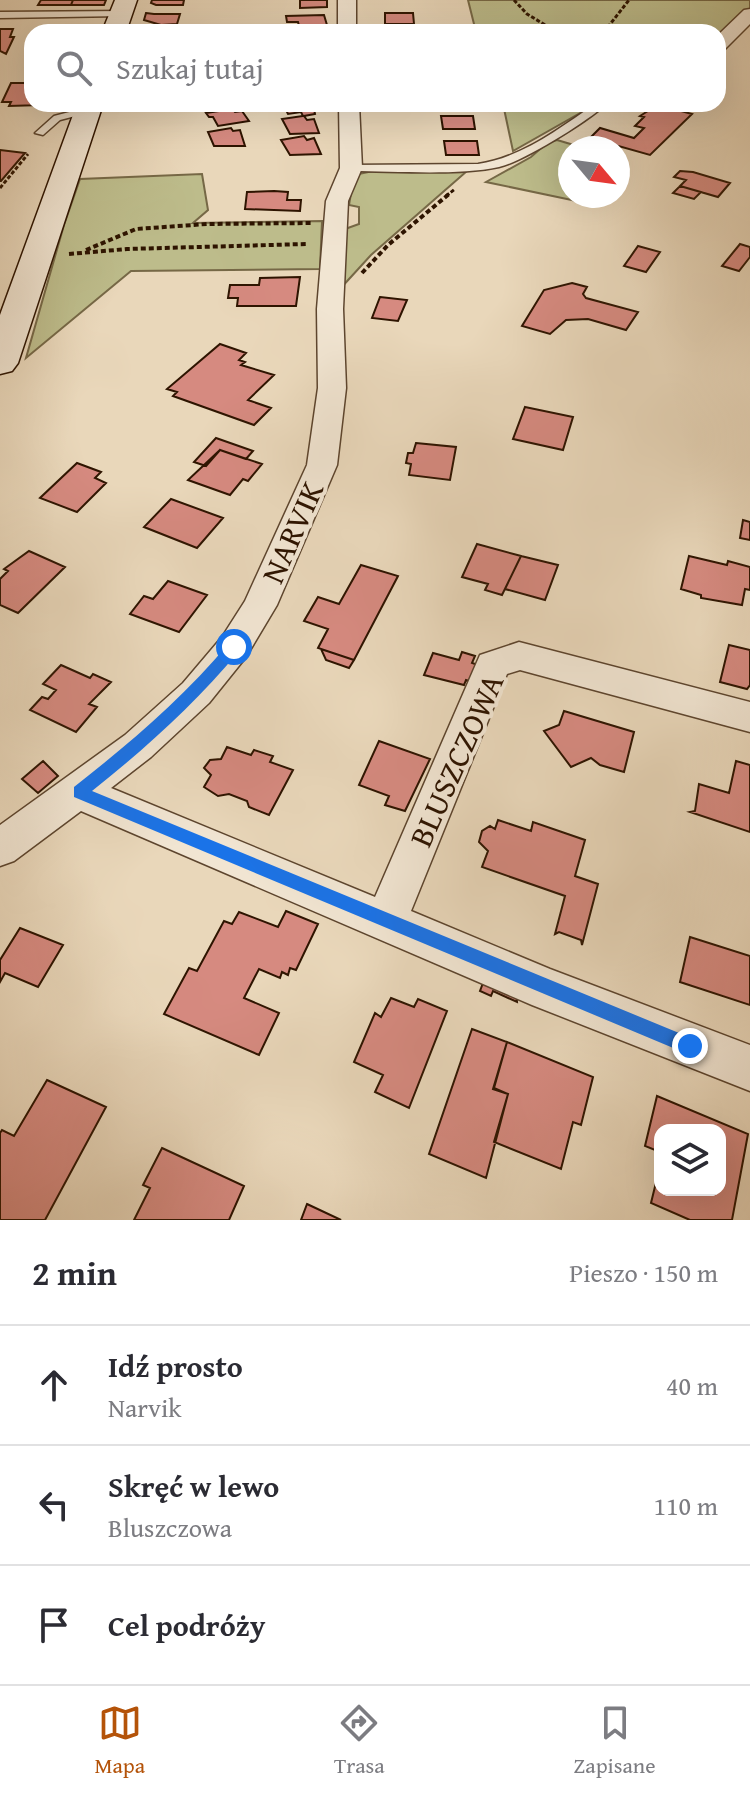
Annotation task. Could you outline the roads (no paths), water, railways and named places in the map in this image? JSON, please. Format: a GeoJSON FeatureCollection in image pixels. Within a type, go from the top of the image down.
{"type":"FeatureCollection","features":[{"type":"Feature","properties":{"kind":"street"},"geometry":{"type":"LineString","coordinates":[[347,0],[347,24]]}},
{"type":"Feature","properties":{"kind":"street"},"geometry":{"type":"LineString","coordinates":[[726,37],[750,14]]}},
{"type":"Feature","properties":{"kind":"street"},"geometry":{"type":"LineString","coordinates":[[1,357],[86,112]]}},
{"type":"Feature","properties":{"kind":"street","name":"NARVIK"},"geometry":{"type":"LineString","coordinates":[[0,848],[138,746],[196,693],[234,647],[260,605],[322,465],[332,388],[330,309],[337,201],[351,168],[349,112]]}},
{"type":"Feature","properties":{"kind":"street","name":"BLUSZCZOWA"},"geometry":{"type":"LineString","coordinates":[[386,920],[493,665],[519,656],[750,717]]}},
{"type":"Feature","properties":{"kind":"street"},"geometry":{"type":"LineString","coordinates":[[79,792],[548,990],[750,1068]]}},
{"type":"Feature","properties":{"kind":"lane"},"geometry":{"type":"LineString","coordinates":[[0,15],[121,15]]}},
{"type":"Feature","properties":{"kind":"lane"},"geometry":{"type":"LineString","coordinates":[[40,133],[57,118],[80,112]]}},
{"type":"Feature","properties":{"kind":"lane"},"geometry":{"type":"LineString","coordinates":[[351,168],[489,166],[554,136],[590,112]]}}]}
